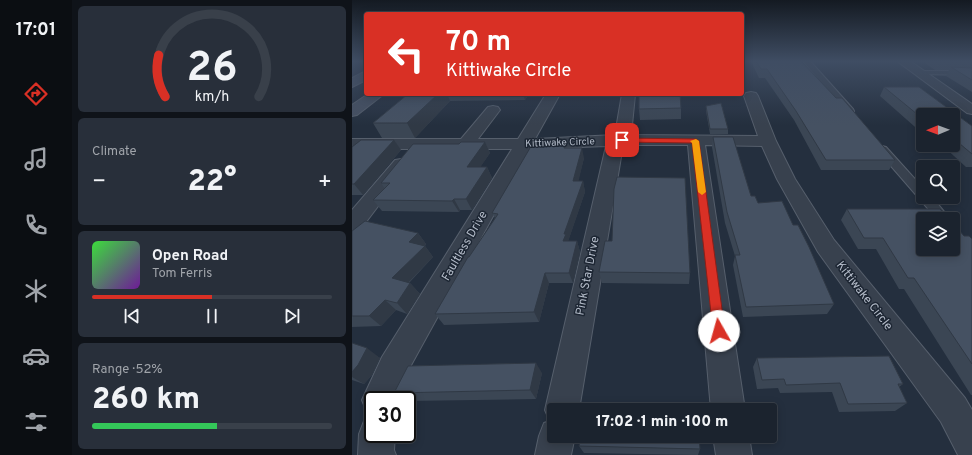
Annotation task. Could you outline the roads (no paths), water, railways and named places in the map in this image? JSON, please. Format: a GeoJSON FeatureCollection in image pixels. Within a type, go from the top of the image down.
{"type":"FeatureCollection","features":[{"type":"Feature","properties":{"kind":"main road"},"geometry":{"type":"LineString","coordinates":[[352,112],[374,96]]}},
{"type":"Feature","properties":{"kind":"street"},"geometry":{"type":"LineString","coordinates":[[932,82],[972,110]]}},
{"type":"Feature","properties":{"kind":"street","name":"Faultless Drive"},"geometry":{"type":"LineString","coordinates":[[383,391],[393,368],[552,96]]}},
{"type":"Feature","properties":{"kind":"street","name":"Pink Star Drive"},"geometry":{"type":"LineString","coordinates":[[563,403],[628,96]]}},
{"type":"Feature","properties":{"kind":"street","name":"Kittiwake Circle"},"geometry":{"type":"LineString","coordinates":[[751,96],[768,141],[786,179],[826,246],[954,410],[972,444]]}},
{"type":"Feature","properties":{"kind":"street"},"geometry":{"type":"LineString","coordinates":[[466,144],[493,110]]}},
{"type":"Feature","properties":{"kind":"street","name":"Kittiwake Circle"},"geometry":{"type":"LineString","coordinates":[[352,144],[525,144],[618,141],[768,141]]}},
{"type":"Feature","properties":{"kind":"street"},"geometry":{"type":"LineString","coordinates":[[696,141],[727,403]]}},
{"type":"Feature","properties":{"kind":"street"},"geometry":{"type":"LineString","coordinates":[[354,219],[417,144]]}},
{"type":"Feature","properties":{"kind":"street"},"geometry":{"type":"LineString","coordinates":[[377,443],[376,453],[378,455]]}},
{"type":"Feature","properties":{"kind":"street"},"geometry":{"type":"LineString","coordinates":[[553,455],[556,443]]}},
{"type":"Feature","properties":{"kind":"street"},"geometry":{"type":"LineString","coordinates":[[732,443],[734,455]]}},
{"type":"Feature","properties":{"kind":"lane"},"geometry":{"type":"LineString","coordinates":[[825,82],[857,119]]}},
{"type":"Feature","properties":{"kind":"lane"},"geometry":{"type":"LineString","coordinates":[[877,143],[916,187]]}},
{"type":"Feature","properties":{"kind":"lane"},"geometry":{"type":"LineString","coordinates":[[931,204],[938,212]]}}]}
